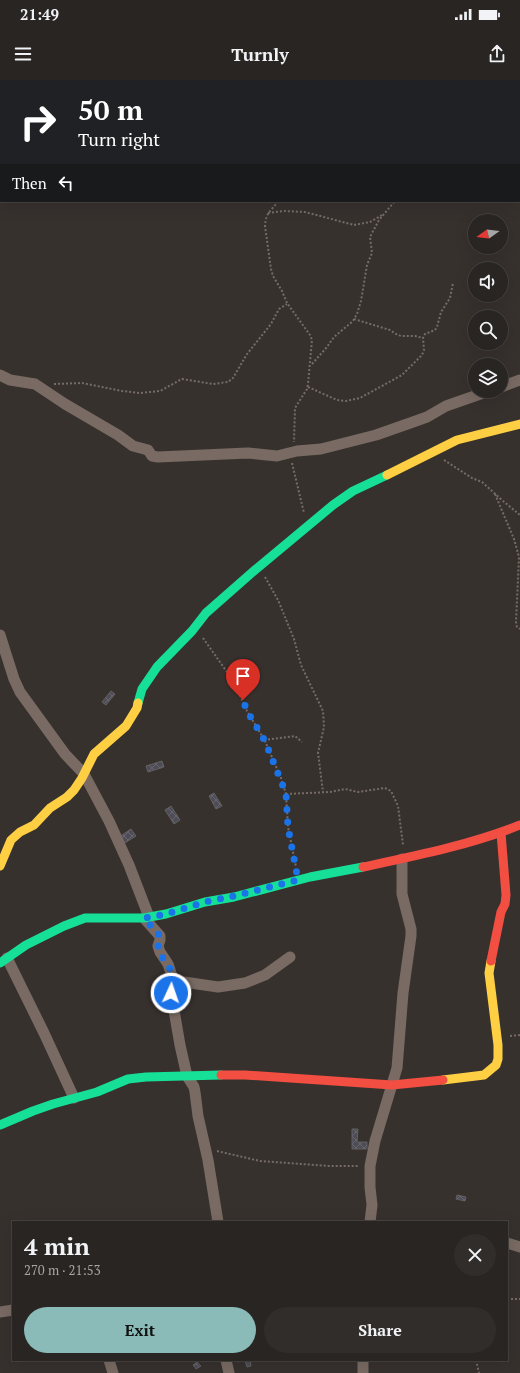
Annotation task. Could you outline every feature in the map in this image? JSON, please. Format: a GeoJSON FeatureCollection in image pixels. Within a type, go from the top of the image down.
{"type":"FeatureCollection","features":[{"type":"Feature","properties":{"kind":"street"},"geometry":{"type":"LineString","coordinates":[[0,375],[10,380],[35,384],[65,404],[118,435],[133,446],[148,450],[155,457],[248,453],[277,456],[312,449],[321,449],[420,420],[446,406],[469,398]]}},
{"type":"Feature","properties":{"kind":"street"},"geometry":{"type":"LineString","coordinates":[[508,384],[520,380]]}},
{"type":"Feature","properties":{"kind":"street"},"geometry":{"type":"LineString","coordinates":[[0,866],[11,840],[20,832],[34,825],[50,808],[67,797],[74,790],[94,754],[126,726],[137,708],[142,689],[157,667],[195,627],[206,613],[259,566],[333,505],[353,491],[457,440],[520,424]]}},
{"type":"Feature","properties":{"kind":"street"},"geometry":{"type":"LineString","coordinates":[[0,635],[20,692],[65,754],[84,774],[109,821],[129,865],[146,917],[160,936],[158,946],[168,964],[172,976],[171,993],[177,1030],[187,1076],[194,1087],[218,1221]]}},
{"type":"Feature","properties":{"kind":"street"},"geometry":{"type":"LineString","coordinates":[[74,1098],[44,1032],[17,981],[3,960],[26,945],[64,926],[85,918],[146,917],[298,880],[415,856],[501,833],[520,825]]}},
{"type":"Feature","properties":{"kind":"street"},"geometry":{"type":"LineString","coordinates":[[0,1125],[33,1110],[97,1092],[128,1079],[146,1077],[245,1075],[392,1085],[484,1075],[496,1065],[498,1059],[498,1044],[489,973],[496,934],[506,895],[501,833]]}},
{"type":"Feature","properties":{"kind":"street"},"geometry":{"type":"LineString","coordinates":[[370,1221],[372,1205],[370,1166],[375,1141],[397,1068],[411,931],[402,894],[402,859]]}},
{"type":"Feature","properties":{"kind":"street"},"geometry":{"type":"LineString","coordinates":[[171,987],[184,982],[218,987],[246,983],[269,972],[290,957]]}},
{"type":"Feature","properties":{"kind":"street"},"geometry":{"type":"LineString","coordinates":[[508,1244],[520,1247]]}},
{"type":"Feature","properties":{"kind":"street"},"geometry":{"type":"LineString","coordinates":[[0,1312],[12,1310]]}},
{"type":"Feature","properties":{"kind":"street"},"geometry":{"type":"LineString","coordinates":[[109,1361],[113,1373]]}},
{"type":"Feature","properties":{"kind":"street"},"geometry":{"type":"LineString","coordinates":[[226,1361],[229,1373]]}},
{"type":"Feature","properties":{"kind":"street"},"geometry":{"type":"LineString","coordinates":[[363,1361],[363,1373]]}},
{"type":"Feature","properties":{"kind":"path"},"geometry":{"type":"LineString","coordinates":[[277,202],[268,213],[265,226],[271,269],[287,303],[312,337],[311,365],[308,387],[294,408],[295,432],[294,442],[290,453],[308,526]]}},
{"type":"Feature","properties":{"kind":"path"},"geometry":{"type":"LineString","coordinates":[[311,365],[327,348],[334,337],[354,319],[361,301],[367,265],[372,253],[370,237],[379,220],[394,202]]}},
{"type":"Feature","properties":{"kind":"path"},"geometry":{"type":"LineString","coordinates":[[268,213],[285,211],[305,212],[354,225],[370,222],[384,213]]}},
{"type":"Feature","properties":{"kind":"path"},"geometry":{"type":"LineString","coordinates":[[308,387],[341,402],[360,398],[402,375],[418,361],[424,350],[423,338],[425,334],[435,330],[437,327],[440,312],[450,298],[453,283]]}},
{"type":"Feature","properties":{"kind":"path"},"geometry":{"type":"LineString","coordinates":[[35,384],[82,383],[140,393],[160,391],[182,379],[213,384],[228,382],[233,378],[247,354],[271,324],[279,309],[287,303]]}},
{"type":"Feature","properties":{"kind":"path"},"geometry":{"type":"LineString","coordinates":[[354,319],[390,330],[401,336],[415,336],[423,338]]}},
{"type":"Feature","properties":{"kind":"path"},"geometry":{"type":"LineString","coordinates":[[431,453],[472,478],[482,482],[520,515]]}},
{"type":"Feature","properties":{"kind":"path"},"geometry":{"type":"LineString","coordinates":[[495,494],[517,548],[519,566],[516,622],[517,627],[520,628]]}},
{"type":"Feature","properties":{"kind":"path"},"geometry":{"type":"LineString","coordinates":[[259,566],[278,600],[294,639],[301,665],[323,711],[324,727],[318,753],[323,792]]}},
{"type":"Feature","properties":{"kind":"path"},"geometry":{"type":"LineString","coordinates":[[195,627],[234,682],[247,711],[264,740],[280,778],[286,794],[288,827],[298,880]]}},
{"type":"Feature","properties":{"kind":"path"},"geometry":{"type":"LineString","coordinates":[[264,740],[296,736],[302,742]]}},
{"type":"Feature","properties":{"kind":"path"},"geometry":{"type":"LineString","coordinates":[[286,794],[346,789],[358,792],[381,788],[391,791],[398,806],[403,846],[415,856]]}},
{"type":"Feature","properties":{"kind":"path"},"geometry":{"type":"LineString","coordinates":[[205,1145],[221,1152],[260,1161],[329,1166],[359,1166],[370,1175]]}},
{"type":"Feature","properties":{"kind":"path"},"geometry":{"type":"LineString","coordinates":[[508,1299],[520,1299]]}},
{"type":"Feature","properties":{"kind":"path"},"geometry":{"type":"LineString","coordinates":[[476,1361],[479,1373]]}},
{"type":"Feature","properties":{"kind":"building"},"geometry":{"type":"Polygon","coordinates":[[[111,691],[115,694],[106,705],[102,702],[111,691]]]}},
{"type":"Feature","properties":{"kind":"building"},"geometry":{"type":"Polygon","coordinates":[[[162,761],[164,767],[148,772],[146,766],[162,761]]]}},
{"type":"Feature","properties":{"kind":"building"},"geometry":{"type":"Polygon","coordinates":[[[214,793],[222,806],[216,809],[209,796],[214,793]]]}},
{"type":"Feature","properties":{"kind":"building"},"geometry":{"type":"Polygon","coordinates":[[[171,806],[180,820],[174,824],[165,810],[171,806]]]}},
{"type":"Feature","properties":{"kind":"building"},"geometry":{"type":"Polygon","coordinates":[[[131,829],[136,836],[123,844],[119,837],[131,829]]]}},
{"type":"Feature","properties":{"kind":"building"},"geometry":{"type":"Polygon","coordinates":[[[352,1129],[358,1129],[357,1142],[367,1142],[367,1149],[352,1149],[352,1129]]]}},
{"type":"Feature","properties":{"kind":"building"},"geometry":{"type":"Polygon","coordinates":[[[457,1195],[466,1197],[465,1201],[456,1199],[457,1195]]]}},
{"type":"Feature","properties":{"kind":"building"},"geometry":{"type":"Polygon","coordinates":[[[245,1361],[250,1361],[251,1366],[247,1367],[245,1361]]]}},
{"type":"Feature","properties":{"kind":"building"},"geometry":{"type":"Polygon","coordinates":[[[197,1362],[201,1366],[196,1369],[193,1365],[197,1362]]]}},
{"type":"Feature","properties":{"kind":"traffic: fast"},"geometry":{"type":"LineString","coordinates":[[138,703],[142,689],[157,667],[192,631],[206,613],[333,505],[353,491],[387,475]]}},
{"type":"Feature","properties":{"kind":"traffic: fast"},"geometry":{"type":"LineString","coordinates":[[0,963],[26,945],[64,926],[85,918],[144,918],[166,914],[205,902],[234,897],[310,877],[363,867]]}},
{"type":"Feature","properties":{"kind":"traffic: fast"},"geometry":{"type":"LineString","coordinates":[[0,1125],[33,1111],[97,1092],[128,1079],[146,1077],[221,1075]]}},
{"type":"Feature","properties":{"kind":"traffic: slow"},"geometry":{"type":"LineString","coordinates":[[387,475],[457,440],[520,424]]}},
{"type":"Feature","properties":{"kind":"traffic: slow"},"geometry":{"type":"LineString","coordinates":[[0,866],[11,840],[20,832],[34,825],[50,808],[67,797],[74,790],[94,754],[126,726],[137,708],[138,703]]}},
{"type":"Feature","properties":{"kind":"traffic: slow"},"geometry":{"type":"LineString","coordinates":[[443,1080],[484,1075],[496,1065],[498,1059],[498,1045],[489,973],[491,961]]}},
{"type":"Feature","properties":{"kind":"traffic: jam"},"geometry":{"type":"LineString","coordinates":[[363,867],[462,844],[520,825]]}},
{"type":"Feature","properties":{"kind":"traffic: jam"},"geometry":{"type":"LineString","coordinates":[[491,961],[506,895],[501,833]]}},
{"type":"Feature","properties":{"kind":"traffic: jam"},"geometry":{"type":"LineString","coordinates":[[221,1075],[245,1075],[392,1085],[443,1080]]}},
{"type":"Feature","properties":{"kind":"route"},"geometry":{"type":"LineString","coordinates":[[171,993],[171,969],[161,955],[158,946],[160,936],[144,918],[166,914],[205,902],[298,880],[288,827],[286,794],[265,741],[247,711],[243,700]]}}]}
